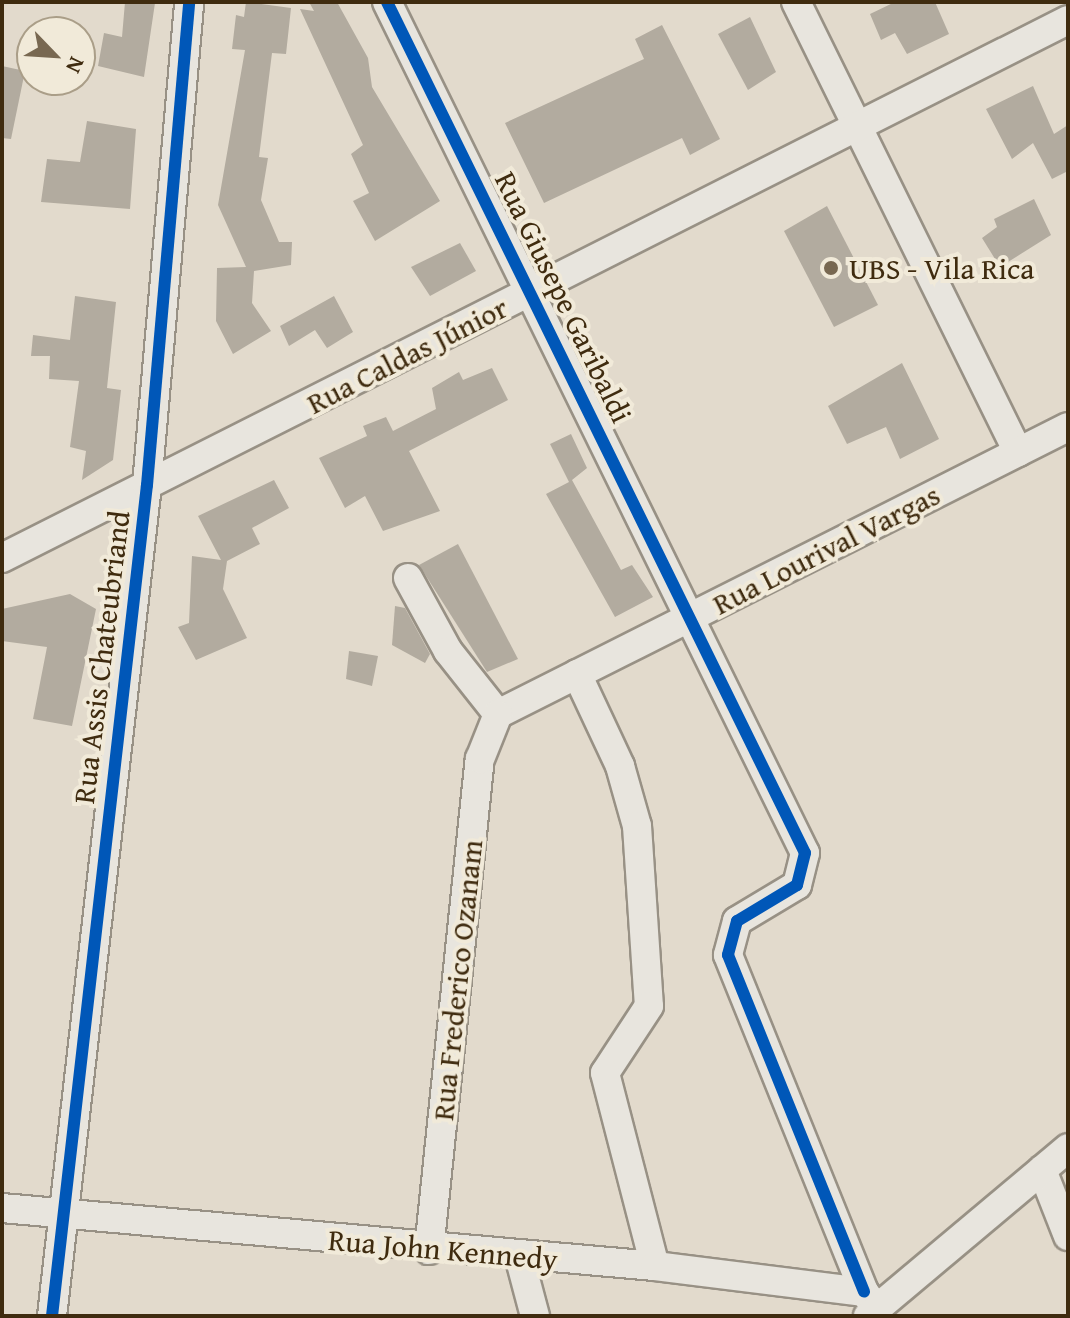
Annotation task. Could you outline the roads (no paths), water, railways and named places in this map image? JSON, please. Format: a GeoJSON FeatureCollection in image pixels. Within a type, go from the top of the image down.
{"type":"FeatureCollection","features":[{"type":"Feature","properties":{"kind":"street","name":"Rua Assis Chateubriand"},"geometry":{"type":"LineString","coordinates":[[52,1316],[147,485],[189,2]]}},
{"type":"Feature","properties":{"kind":"street","name":"Rua Giusepe Garibaldi"},"geometry":{"type":"LineString","coordinates":[[387,2],[533,292],[805,853],[797,885],[737,921],[728,955],[869,1306]]}},
{"type":"Feature","properties":{"kind":"street"},"geometry":{"type":"LineString","coordinates":[[796,2],[1018,452]]}},
{"type":"Feature","properties":{"kind":"street","name":"Rua Caldas Júnior"},"geometry":{"type":"LineString","coordinates":[[2,558],[1068,20]]}},
{"type":"Feature","properties":{"kind":"street","name":"Rua Lourival Vargas"},"geometry":{"type":"LineString","coordinates":[[498,714],[1068,427]]}},
{"type":"Feature","properties":{"kind":"street"},"geometry":{"type":"LineString","coordinates":[[408,578],[448,651],[498,714]]}},
{"type":"Feature","properties":{"kind":"street"},"geometry":{"type":"LineString","coordinates":[[577,674],[620,766],[637,826],[649,1006],[605,1073],[655,1266]]}},
{"type":"Feature","properties":{"kind":"street","name":"Rua Frederico Ozanam"},"geometry":{"type":"LineString","coordinates":[[429,1250],[480,759],[498,714]]}},
{"type":"Feature","properties":{"kind":"street"},"geometry":{"type":"LineString","coordinates":[[869,1306],[1068,1148]]}},
{"type":"Feature","properties":{"kind":"street"},"geometry":{"type":"LineString","coordinates":[[1042,1170],[1068,1236]]}},
{"type":"Feature","properties":{"kind":"street","name":"Rua John Kennedy"},"geometry":{"type":"LineString","coordinates":[[2,1208],[429,1250],[655,1266],[869,1306]]}},
{"type":"Feature","properties":{"kind":"street"},"geometry":{"type":"LineString","coordinates":[[519,1256],[535,1316]]}},
{"type":"Feature","properties":{"kind":"place","name":"UBS - Vila Rica"},"geometry":{"type":"Point","coordinates":[831,268]}}]}
